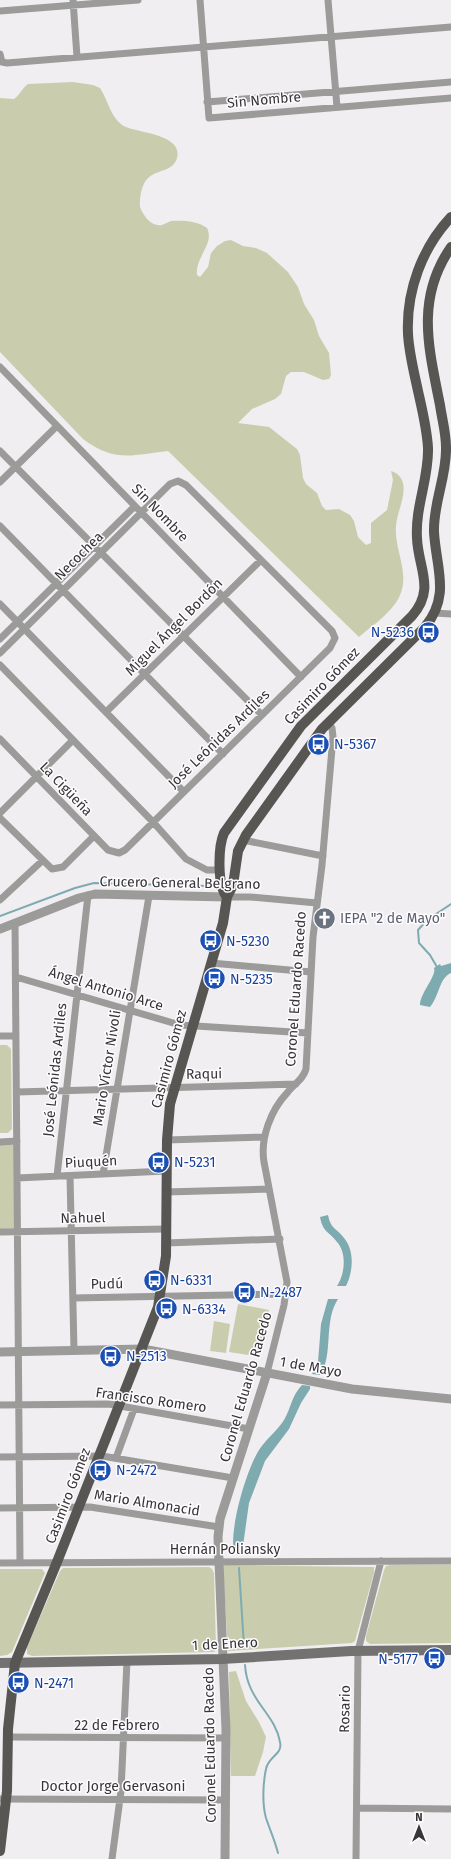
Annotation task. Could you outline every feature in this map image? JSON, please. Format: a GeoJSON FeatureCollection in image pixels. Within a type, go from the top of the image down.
{"type":"FeatureCollection","features":[{"type":"Feature","properties":{"kind":"main road","name":"Casimiro Gómez"},"geometry":{"type":"LineString","coordinates":[[227,897],[221,887],[220,870],[221,842],[224,833],[294,734],[315,711],[418,609],[424,595],[425,586],[418,550],[417,520],[428,447],[410,348],[409,311],[414,282],[422,261],[434,238],[451,217]]}},
{"type":"Feature","properties":{"kind":"main road","name":"Casimiro Gómez"},"geometry":{"type":"LineString","coordinates":[[0,1851],[7,1737],[15,1663],[57,1562],[98,1456],[143,1349],[154,1321],[161,1296],[166,1243],[166,1171],[169,1113],[174,1087],[224,916],[227,897],[233,885],[238,851],[243,840],[308,747],[329,723],[425,627],[435,613],[441,597],[442,588],[434,523],[445,465],[446,445],[428,343],[427,314],[434,281],[451,247]]}},
{"type":"Feature","properties":{"kind":"main road"},"geometry":{"type":"LineString","coordinates":[[418,550],[437,550]]}},
{"type":"Feature","properties":{"kind":"main road"},"geometry":{"type":"LineString","coordinates":[[315,711],[329,723]]}},
{"type":"Feature","properties":{"kind":"main road","name":"1 de Enero"},"geometry":{"type":"LineString","coordinates":[[0,1663],[222,1659],[358,1651],[451,1650]]}},
{"type":"Feature","properties":{"kind":"street"},"geometry":{"type":"LineString","coordinates":[[0,11],[73,3],[138,0]]}},
{"type":"Feature","properties":{"kind":"street","name":"Sin Nombre"},"geometry":{"type":"LineString","coordinates":[[200,0],[209,118],[451,98]]}},
{"type":"Feature","properties":{"kind":"street"},"geometry":{"type":"LineString","coordinates":[[328,0],[337,107]]}},
{"type":"Feature","properties":{"kind":"street"},"geometry":{"type":"LineString","coordinates":[[73,3],[77,57]]}},
{"type":"Feature","properties":{"kind":"street"},"geometry":{"type":"LineString","coordinates":[[0,54],[1,60],[6,63],[451,27]]}},
{"type":"Feature","properties":{"kind":"street","name":"Sin Nombre"},"geometry":{"type":"LineString","coordinates":[[207,102],[451,82]]}},
{"type":"Feature","properties":{"kind":"street","name":"Sin Nombre"},"geometry":{"type":"LineString","coordinates":[[0,367],[301,677]]}},
{"type":"Feature","properties":{"kind":"street"},"geometry":{"type":"LineString","coordinates":[[0,482],[57,426]]}},
{"type":"Feature","properties":{"kind":"street"},"geometry":{"type":"LineString","coordinates":[[0,451],[262,715]]}},
{"type":"Feature","properties":{"kind":"street","name":"Necochea"},"geometry":{"type":"LineString","coordinates":[[0,653],[170,484],[178,481],[186,485],[261,560]]}},
{"type":"Feature","properties":{"kind":"street","name":"Necochea"},"geometry":{"type":"LineString","coordinates":[[0,639],[135,506]]}},
{"type":"Feature","properties":{"kind":"street"},"geometry":{"type":"LineString","coordinates":[[0,526],[223,754]]}},
{"type":"Feature","properties":{"kind":"street","name":"Miguel Ángel Bordón"},"geometry":{"type":"LineString","coordinates":[[106,712],[261,560]]}},
{"type":"Feature","properties":{"kind":"street","name":"José Leónidas Ardiles"},"geometry":{"type":"LineString","coordinates":[[116,853],[125,850],[333,645],[335,638],[332,631],[261,560]]}},
{"type":"Feature","properties":{"kind":"street"},"geometry":{"type":"LineString","coordinates":[[0,604],[184,792]]}},
{"type":"Feature","properties":{"kind":"street"},"geometry":{"type":"LineString","coordinates":[[435,613],[451,614]]}},
{"type":"Feature","properties":{"kind":"street"},"geometry":{"type":"LineString","coordinates":[[0,665],[192,864],[207,870],[220,870]]}},
{"type":"Feature","properties":{"kind":"street","name":"Coronel Eduardo Racedo"},"geometry":{"type":"LineString","coordinates":[[225,1859],[226,1738],[218,1562],[219,1527],[275,1346],[286,1294],[286,1275],[280,1239],[263,1156],[264,1137],[278,1104],[302,1078],[306,1068],[313,937],[323,856],[333,737],[332,728],[329,723]]}},
{"type":"Feature","properties":{"kind":"street","name":"La Cigüeña"},"geometry":{"type":"LineString","coordinates":[[0,739],[108,850],[116,853]]}},
{"type":"Feature","properties":{"kind":"street"},"geometry":{"type":"LineString","coordinates":[[0,813],[73,740]]}},
{"type":"Feature","properties":{"kind":"street"},"geometry":{"type":"LineString","coordinates":[[0,818],[49,868],[56,870],[63,867],[94,836]]}},
{"type":"Feature","properties":{"kind":"street"},"geometry":{"type":"LineString","coordinates":[[243,840],[323,856]]}},
{"type":"Feature","properties":{"kind":"street"},"geometry":{"type":"LineString","coordinates":[[1,898],[42,861]]}},
{"type":"Feature","properties":{"kind":"street","name":"Crucero General Belgrano"},"geometry":{"type":"LineString","coordinates":[[0,928],[88,895],[102,893],[149,896],[250,897],[317,903]]}},
{"type":"Feature","properties":{"kind":"street","name":"José Leónidas Ardiles"},"geometry":{"type":"LineString","coordinates":[[57,1176],[88,895]]}},
{"type":"Feature","properties":{"kind":"street","name":"Mario Víctor Nívoli"},"geometry":{"type":"LineString","coordinates":[[102,1174],[149,896]]}},
{"type":"Feature","properties":{"kind":"street"},"geometry":{"type":"LineString","coordinates":[[15,923],[20,1563]]}},
{"type":"Feature","properties":{"kind":"street"},"geometry":{"type":"LineString","coordinates":[[211,963],[311,972]]}},
{"type":"Feature","properties":{"kind":"street","name":"Ángel Antonio Arce"},"geometry":{"type":"LineString","coordinates":[[16,977],[175,1024],[308,1033]]}},
{"type":"Feature","properties":{"kind":"street"},"geometry":{"type":"LineString","coordinates":[[0,1036],[16,1036]]}},
{"type":"Feature","properties":{"kind":"street","name":"Raqui"},"geometry":{"type":"LineString","coordinates":[[16,1092],[296,1084]]}},
{"type":"Feature","properties":{"kind":"street"},"geometry":{"type":"LineString","coordinates":[[167,1140],[264,1137]]}},
{"type":"Feature","properties":{"kind":"street"},"geometry":{"type":"LineString","coordinates":[[0,1142],[17,1141]]}},
{"type":"Feature","properties":{"kind":"street","name":"Piuquén"},"geometry":{"type":"LineString","coordinates":[[17,1178],[166,1171]]}},
{"type":"Feature","properties":{"kind":"street"},"geometry":{"type":"LineString","coordinates":[[70,1176],[74,1350]]}},
{"type":"Feature","properties":{"kind":"street"},"geometry":{"type":"LineString","coordinates":[[166,1192],[269,1189]]}},
{"type":"Feature","properties":{"kind":"street","name":"Nahuel"},"geometry":{"type":"LineString","coordinates":[[0,1232],[166,1229]]}},
{"type":"Feature","properties":{"kind":"street"},"geometry":{"type":"LineString","coordinates":[[166,1243],[280,1239]]}},
{"type":"Feature","properties":{"kind":"street","name":"Pudú"},"geometry":{"type":"LineString","coordinates":[[73,1298],[286,1294]]}},
{"type":"Feature","properties":{"kind":"street","name":"1 de Mayo"},"geometry":{"type":"LineString","coordinates":[[0,1352],[143,1349],[267,1373],[379,1392],[451,1399]]}},
{"type":"Feature","properties":{"kind":"street","name":"Francisco Romero"},"geometry":{"type":"LineString","coordinates":[[0,1405],[100,1404],[249,1429]]}},
{"type":"Feature","properties":{"kind":"street"},"geometry":{"type":"LineString","coordinates":[[116,1458],[134,1409]]}},
{"type":"Feature","properties":{"kind":"street"},"geometry":{"type":"LineString","coordinates":[[0,1457],[98,1456],[233,1478]]}},
{"type":"Feature","properties":{"kind":"street","name":"Mario Almonacid"},"geometry":{"type":"LineString","coordinates":[[0,1508],[96,1508],[219,1527]]}},
{"type":"Feature","properties":{"kind":"street","name":"Rosario"},"geometry":{"type":"LineString","coordinates":[[356,1859],[358,1651],[381,1561]]}},
{"type":"Feature","properties":{"kind":"street","name":"Hernán Poliansky"},"geometry":{"type":"LineString","coordinates":[[0,1563],[451,1561]]}},
{"type":"Feature","properties":{"kind":"street"},"geometry":{"type":"LineString","coordinates":[[112,1859],[120,1799],[127,1661]]}},
{"type":"Feature","properties":{"kind":"street","name":"22 de Febrero"},"geometry":{"type":"LineString","coordinates":[[7,1737],[226,1738]]}},
{"type":"Feature","properties":{"kind":"street","name":"Doctor Jorge Gervasoni"},"geometry":{"type":"LineString","coordinates":[[3,1799],[226,1800]]}},
{"type":"Feature","properties":{"kind":"street"},"geometry":{"type":"LineString","coordinates":[[357,1808],[451,1809]]}},
{"type":"Feature","properties":{"kind":"green space"},"geometry":{"type":"Polygon","coordinates":[[[73,82],[93,85],[100,88],[112,113],[122,125],[156,135],[173,143],[177,150],[177,158],[168,168],[156,173],[145,183],[141,192],[140,207],[145,217],[154,224],[162,225],[171,221],[185,221],[195,222],[207,228],[209,240],[199,262],[197,275],[200,277],[208,267],[211,253],[217,246],[225,241],[231,240],[243,246],[256,248],[267,253],[288,272],[298,287],[304,304],[314,320],[319,336],[329,353],[331,375],[329,379],[323,380],[304,372],[291,372],[286,376],[281,394],[275,399],[252,409],[238,423],[269,427],[297,449],[300,455],[303,478],[306,484],[317,493],[322,506],[326,510],[339,509],[350,515],[354,521],[358,537],[366,545],[371,543],[371,523],[387,510],[393,480],[391,471],[401,478],[404,488],[396,526],[396,535],[403,569],[403,586],[393,607],[359,637],[168,451],[124,456],[105,452],[94,447],[83,439],[0,352],[0,98],[14,99],[28,84],[73,82]]]}},
{"type":"Feature","properties":{"kind":"green space"},"geometry":{"type":"Polygon","coordinates":[[[0,1045],[7,1045],[11,1049],[12,1129],[8,1133],[0,1133],[0,1045]]]}},
{"type":"Feature","properties":{"kind":"green space"},"geometry":{"type":"Polygon","coordinates":[[[0,1144],[14,1145],[14,1228],[0,1229],[0,1144]]]}},
{"type":"Feature","properties":{"kind":"green space"},"geometry":{"type":"Polygon","coordinates":[[[238,1304],[269,1310],[260,1357],[229,1352],[238,1304]]]}},
{"type":"Feature","properties":{"kind":"green space"},"geometry":{"type":"Polygon","coordinates":[[[214,1321],[230,1324],[226,1353],[210,1351],[214,1321]]]}},
{"type":"Feature","properties":{"kind":"green space"},"geometry":{"type":"Polygon","coordinates":[[[225,1565],[374,1567],[374,1573],[355,1641],[352,1643],[228,1651],[223,1567],[225,1565]]]}},
{"type":"Feature","properties":{"kind":"green space"},"geometry":{"type":"Polygon","coordinates":[[[451,1565],[451,1643],[370,1644],[366,1641],[366,1636],[384,1570],[386,1566],[451,1565]]]}},
{"type":"Feature","properties":{"kind":"green space"},"geometry":{"type":"Polygon","coordinates":[[[209,1567],[214,1573],[215,1652],[32,1656],[27,1654],[27,1647],[60,1571],[63,1568],[209,1567]]]}},
{"type":"Feature","properties":{"kind":"green space"},"geometry":{"type":"Polygon","coordinates":[[[0,1569],[42,1569],[45,1573],[12,1652],[7,1655],[0,1656],[0,1569]]]}},
{"type":"Feature","properties":{"kind":"green space"},"geometry":{"type":"Polygon","coordinates":[[[236,1671],[246,1701],[266,1737],[255,1776],[231,1776],[229,1672],[236,1671]]]}},
{"type":"Feature","properties":{"kind":"water"},"geometry":{"type":"Polygon","coordinates":[[[451,963],[451,973],[447,975],[441,983],[433,1003],[430,1007],[420,1005],[423,995],[433,975],[434,968],[440,964],[441,966],[451,963]]]}},
{"type":"Feature","properties":{"kind":"water"},"geometry":{"type":"Polygon","coordinates":[[[328,1215],[331,1224],[348,1243],[350,1249],[352,1262],[346,1286],[337,1286],[342,1276],[344,1258],[340,1247],[321,1222],[320,1217],[328,1215]]]}},
{"type":"Feature","properties":{"kind":"water"},"geometry":{"type":"Polygon","coordinates":[[[328,1299],[338,1299],[333,1308],[329,1328],[327,1358],[320,1375],[312,1374],[318,1362],[321,1324],[328,1299]]]}},
{"type":"Feature","properties":{"kind":"water"},"geometry":{"type":"Polygon","coordinates":[[[302,1385],[310,1386],[310,1389],[301,1403],[289,1429],[265,1461],[249,1503],[242,1553],[234,1553],[233,1543],[236,1515],[244,1485],[254,1459],[265,1442],[284,1420],[296,1393],[302,1385]]]}},
{"type":"Feature","properties":{"kind":"waterway"},"geometry":{"type":"LineString","coordinates":[[0,916],[75,888],[94,883],[209,886]]}},
{"type":"Feature","properties":{"kind":"waterway"},"geometry":{"type":"LineString","coordinates":[[437,967],[430,955],[419,943],[418,930],[427,920],[451,904]]}},
{"type":"Feature","properties":{"kind":"waterway"},"geometry":{"type":"LineString","coordinates":[[239,1568],[244,1647]]}},
{"type":"Feature","properties":{"kind":"waterway"},"geometry":{"type":"LineString","coordinates":[[245,1665],[251,1688],[273,1723],[280,1742],[279,1750],[267,1765],[263,1794],[266,1818],[278,1853]]}},
{"type":"Feature","properties":{"kind":"place","name":"N-5236"},"geometry":{"type":"Point","coordinates":[429,632]}},
{"type":"Feature","properties":{"kind":"place","name":"N-5367"},"geometry":{"type":"Point","coordinates":[318,744]}},
{"type":"Feature","properties":{"kind":"place","name":"IEPA \"2 de Mayo\""},"geometry":{"type":"Point","coordinates":[324,918]}},
{"type":"Feature","properties":{"kind":"place","name":"N-5230"},"geometry":{"type":"Point","coordinates":[210,941]}},
{"type":"Feature","properties":{"kind":"place","name":"N-5235"},"geometry":{"type":"Point","coordinates":[214,979]}},
{"type":"Feature","properties":{"kind":"place","name":"N-5231"},"geometry":{"type":"Point","coordinates":[159,1162]}},
{"type":"Feature","properties":{"kind":"place","name":"N-6331"},"geometry":{"type":"Point","coordinates":[154,1280]}},
{"type":"Feature","properties":{"kind":"place","name":"N-2487"},"geometry":{"type":"Point","coordinates":[245,1292]}},
{"type":"Feature","properties":{"kind":"place","name":"N-6334"},"geometry":{"type":"Point","coordinates":[166,1309]}},
{"type":"Feature","properties":{"kind":"place","name":"N-2513"},"geometry":{"type":"Point","coordinates":[110,1356]}},
{"type":"Feature","properties":{"kind":"place","name":"N-2472"},"geometry":{"type":"Point","coordinates":[100,1470]}},
{"type":"Feature","properties":{"kind":"place","name":"N-5177"},"geometry":{"type":"Point","coordinates":[434,1659]}},
{"type":"Feature","properties":{"kind":"place","name":"N-2471"},"geometry":{"type":"Point","coordinates":[19,1683]}}]}
